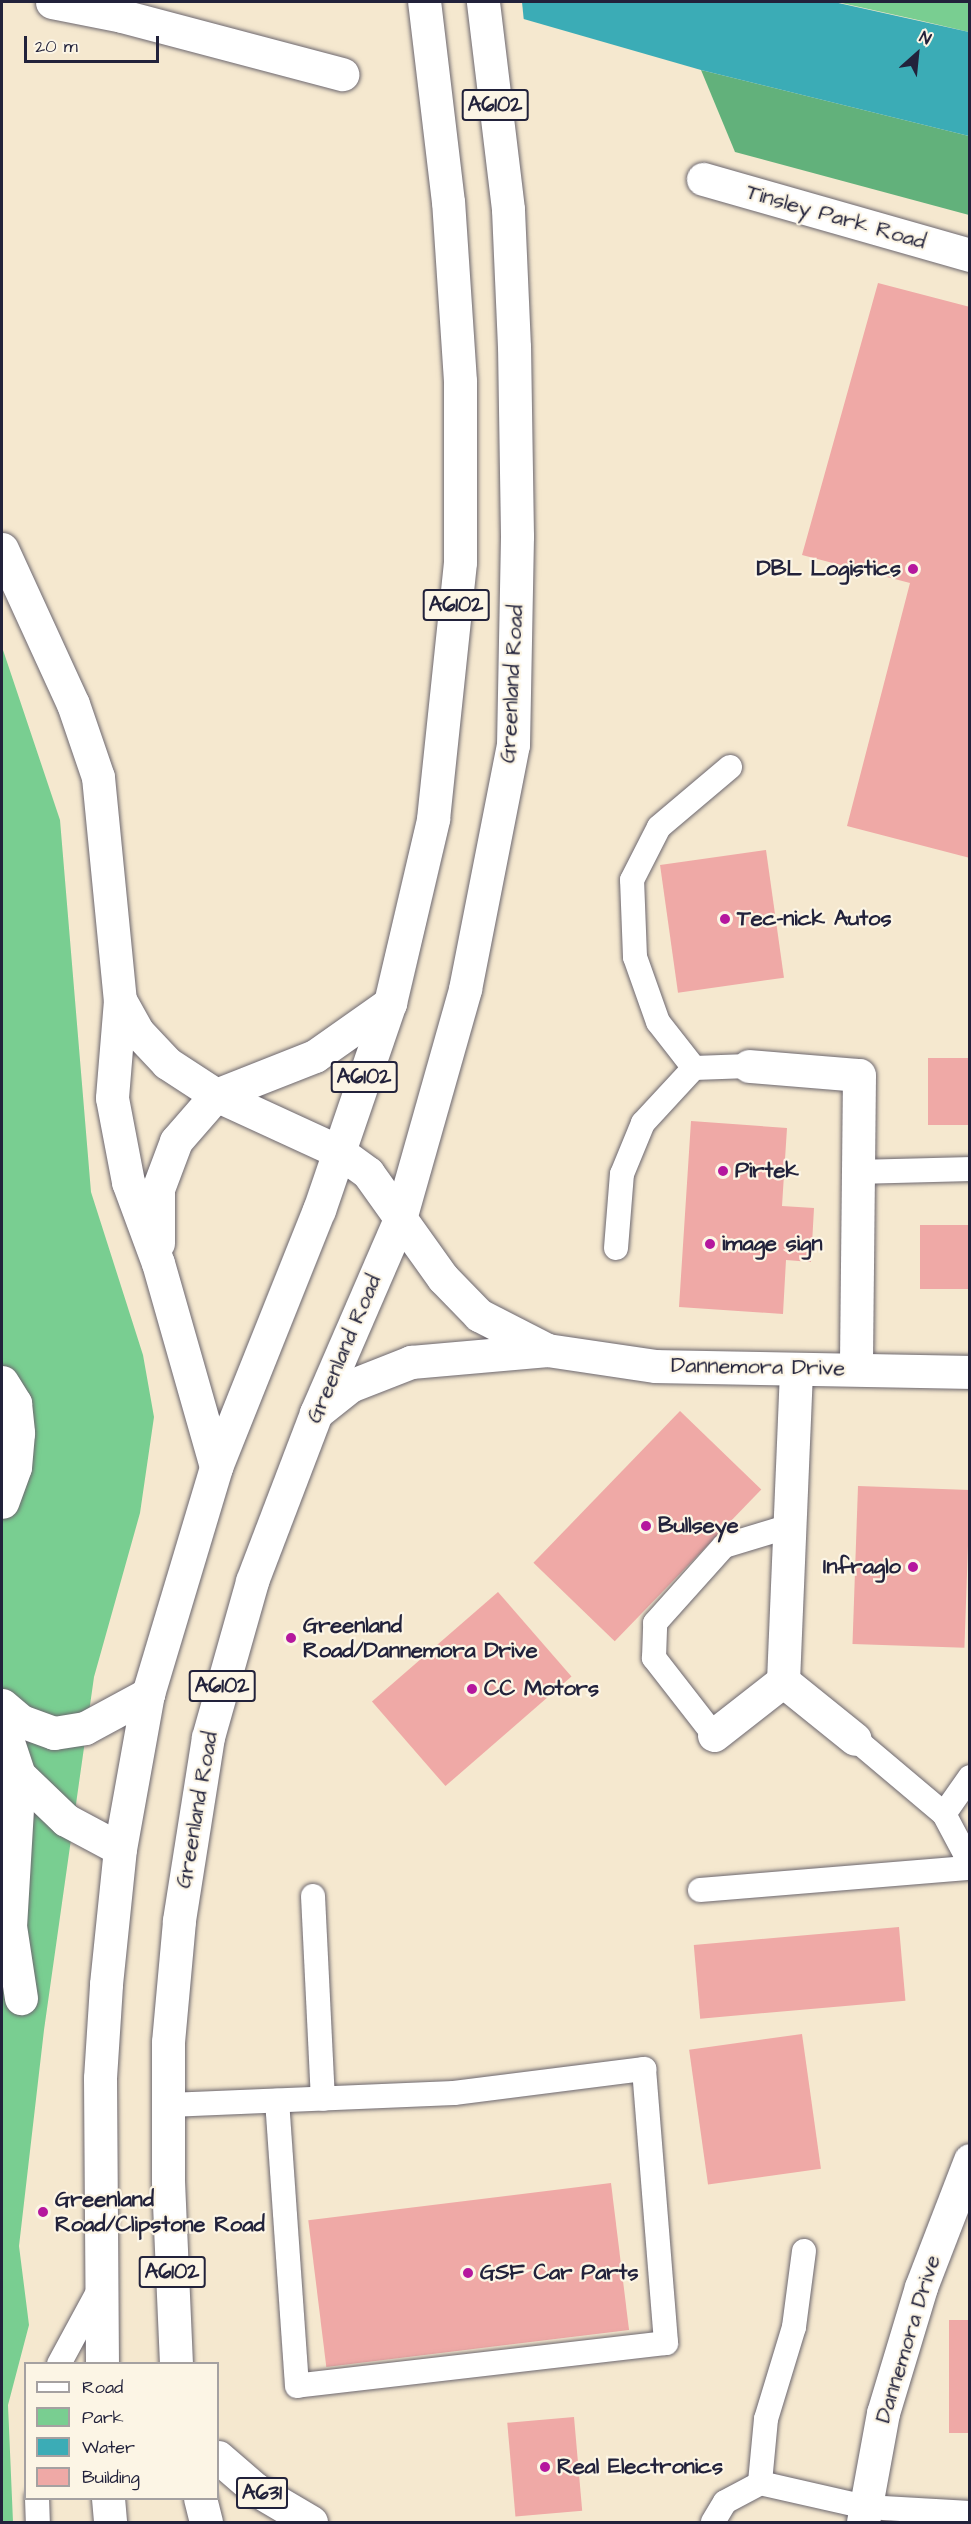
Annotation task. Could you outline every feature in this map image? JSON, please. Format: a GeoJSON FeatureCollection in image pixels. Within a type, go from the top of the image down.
{"type":"FeatureCollection","features":[{"type":"Feature","properties":{"kind":"main road"},"geometry":{"type":"LineString","coordinates":[[52,2],[122,16],[342,74]]}},
{"type":"Feature","properties":{"kind":"main road","name":"A6102"},"geometry":{"type":"LineString","coordinates":[[102,2362],[99,2290],[100,2078],[120,1849],[148,1694],[216,1467],[319,1210],[390,1003],[434,819],[460,562],[460,381],[448,202],[424,2]]}},
{"type":"Feature","properties":{"kind":"main road","name":"Greenland Road"},"geometry":{"type":"LineString","coordinates":[[176,2362],[168,2042],[179,1920],[208,1737],[252,1581],[316,1413],[400,1219],[465,989],[513,746],[517,536],[508,209],[483,2]]}},
{"type":"Feature","properties":{"kind":"main road","name":"Tinsley Park Road"},"geometry":{"type":"LineString","coordinates":[[703,179],[969,255]]}},
{"type":"Feature","properties":{"kind":"main road"},"geometry":{"type":"LineString","coordinates":[[4,560],[73,704],[98,777],[120,1000],[112,1098],[128,1182],[158,1263],[216,1467]]}},
{"type":"Feature","properties":{"kind":"main road"},"geometry":{"type":"LineString","coordinates":[[120,1000],[137,1031],[167,1062],[216,1095],[338,1151],[368,1173],[400,1219]]}},
{"type":"Feature","properties":{"kind":"main road"},"geometry":{"type":"LineString","coordinates":[[158,1263],[158,1189],[176,1141],[216,1095],[315,1056],[390,1003]]}},
{"type":"Feature","properties":{"kind":"main road"},"geometry":{"type":"LineString","coordinates":[[749,1066],[859,1075],[855,1369]]}},
{"type":"Feature","properties":{"kind":"main road","name":"Dannemora Drive"},"geometry":{"type":"LineString","coordinates":[[400,1219],[443,1278],[479,1315],[547,1350]]}},
{"type":"Feature","properties":{"kind":"main road","name":"Dannemora Drive"},"geometry":{"type":"LineString","coordinates":[[316,1413],[351,1386],[411,1362],[547,1350],[656,1366],[969,1372]]}},
{"type":"Feature","properties":{"kind":"main road"},"geometry":{"type":"LineString","coordinates":[[714,1735],[783,1681],[796,1369]]}},
{"type":"Feature","properties":{"kind":"main road"},"geometry":{"type":"LineString","coordinates":[[2,1382],[15,1403],[18,1433],[15,1467],[2,1502]]}},
{"type":"Feature","properties":{"kind":"main road"},"geometry":{"type":"LineString","coordinates":[[783,1681],[855,1739]]}},
{"type":"Feature","properties":{"kind":"main road"},"geometry":{"type":"LineString","coordinates":[[2,1705],[21,1721],[54,1732],[85,1728],[148,1694]]}},
{"type":"Feature","properties":{"kind":"main road"},"geometry":{"type":"LineString","coordinates":[[2,1724],[19,1775],[6,1927],[21,1998]]}},
{"type":"Feature","properties":{"kind":"main road"},"geometry":{"type":"LineString","coordinates":[[19,1775],[66,1820],[120,1849]]}},
{"type":"Feature","properties":{"kind":"main road","name":"Dannemora Drive"},"geometry":{"type":"LineString","coordinates":[[864,2515],[883,2413],[921,2287],[969,2160]]}},
{"type":"Feature","properties":{"kind":"main road","name":"A631"},"geometry":{"type":"LineString","coordinates":[[219,2458],[255,2489],[311,2523]]}},
{"type":"Feature","properties":{"kind":"main road"},"geometry":{"type":"LineString","coordinates":[[108,2500],[110,2523]]}},
{"type":"Feature","properties":{"kind":"main road"},"geometry":{"type":"LineString","coordinates":[[200,2500],[206,2523]]}},
{"type":"Feature","properties":{"kind":"lane"},"geometry":{"type":"LineString","coordinates":[[694,1068],[658,1022],[634,957],[632,880],[659,827],[730,767]]}},
{"type":"Feature","properties":{"kind":"lane"},"geometry":{"type":"LineString","coordinates":[[616,1248],[622,1174],[643,1123],[694,1068],[749,1066]]}},
{"type":"Feature","properties":{"kind":"lane"},"geometry":{"type":"LineString","coordinates":[[858,1172],[969,1169]]}},
{"type":"Feature","properties":{"kind":"lane"},"geometry":{"type":"LineString","coordinates":[[714,1735],[654,1658],[655,1623],[724,1546],[790,1526]]}},
{"type":"Feature","properties":{"kind":"lane"},"geometry":{"type":"LineString","coordinates":[[855,1739],[944,1814],[969,1863]]}},
{"type":"Feature","properties":{"kind":"lane"},"geometry":{"type":"LineString","coordinates":[[944,1814],[969,1777]]}},
{"type":"Feature","properties":{"kind":"lane"},"geometry":{"type":"LineString","coordinates":[[700,1890],[969,1868]]}},
{"type":"Feature","properties":{"kind":"lane"},"geometry":{"type":"LineString","coordinates":[[313,1896],[323,2099]]}},
{"type":"Feature","properties":{"kind":"lane"},"geometry":{"type":"LineString","coordinates":[[169,2105],[454,2093],[644,2068],[666,2343],[297,2386],[277,2101]]}},
{"type":"Feature","properties":{"kind":"lane"},"geometry":{"type":"LineString","coordinates":[[760,2483],[766,2420],[794,2327],[804,2251]]}},
{"type":"Feature","properties":{"kind":"lane"},"geometry":{"type":"LineString","coordinates":[[60,2362],[99,2290]]}},
{"type":"Feature","properties":{"kind":"lane"},"geometry":{"type":"LineString","coordinates":[[713,2523],[725,2502],[760,2483],[864,2515],[969,2513]]}},
{"type":"Feature","properties":{"kind":"lane"},"geometry":{"type":"LineString","coordinates":[[37,2500],[38,2523]]}},
{"type":"Feature","properties":{"kind":"green space"},"geometry":{"type":"Polygon","coordinates":[[[837,2],[969,2],[969,32],[918,20],[837,2]]]}},
{"type":"Feature","properties":{"kind":"green space"},"geometry":{"type":"Polygon","coordinates":[[[701,70],[969,136],[969,215],[735,152],[701,70]]]}},
{"type":"Feature","properties":{"kind":"green space"},"geometry":{"type":"Polygon","coordinates":[[[2,647],[60,820],[91,1192],[143,1355],[154,1417],[140,1513],[94,1677],[44,2030],[19,2246],[29,2325],[8,2405],[13,2522],[2,2522],[2,647]]]}},
{"type":"Feature","properties":{"kind":"water"},"geometry":{"type":"Polygon","coordinates":[[[464,2],[834,2],[969,32],[969,136],[701,70],[464,2]]]}},
{"type":"Feature","properties":{"kind":"pier"},"geometry":{"type":"Polygon","coordinates":[[[461,2],[522,2],[524,22],[463,4],[461,2]]]}},
{"type":"Feature","properties":{"kind":"building","name":"DBL Logistics"},"geometry":{"type":"Polygon","coordinates":[[[878,283],[970,307],[970,858],[847,826],[910,583],[802,555],[878,283]]]}},
{"type":"Feature","properties":{"kind":"building"},"geometry":{"type":"Polygon","coordinates":[[[766,850],[784,978],[678,993],[660,865],[766,850]]]}},
{"type":"Feature","properties":{"kind":"building"},"geometry":{"type":"Polygon","coordinates":[[[928,1058],[970,1058],[970,1125],[928,1125],[928,1058]]]}},
{"type":"Feature","properties":{"kind":"building"},"geometry":{"type":"Polygon","coordinates":[[[691,1121],[787,1128],[782,1206],[814,1208],[811,1262],[786,1260],[783,1314],[679,1307],[691,1121]]]}},
{"type":"Feature","properties":{"kind":"building"},"geometry":{"type":"Polygon","coordinates":[[[920,1225],[970,1225],[970,1289],[920,1289],[920,1225]]]}},
{"type":"Feature","properties":{"kind":"building","name":"Bullseye"},"geometry":{"type":"Polygon","coordinates":[[[680,1411],[761,1489],[615,1641],[533,1563],[680,1411]]]}},
{"type":"Feature","properties":{"kind":"building","name":"Infraglo"},"geometry":{"type":"Polygon","coordinates":[[[858,1486],[970,1490],[964,1648],[852,1644],[858,1486]]]}},
{"type":"Feature","properties":{"kind":"building","name":"CC Motors"},"geometry":{"type":"Polygon","coordinates":[[[498,1592],[571,1677],[445,1786],[372,1702],[498,1592]]]}},
{"type":"Feature","properties":{"kind":"building"},"geometry":{"type":"Polygon","coordinates":[[[899,1927],[905,2001],[700,2019],[694,1945],[899,1927]]]}},
{"type":"Feature","properties":{"kind":"building"},"geometry":{"type":"Polygon","coordinates":[[[802,2034],[821,2169],[708,2185],[689,2050],[802,2034]]]}},
{"type":"Feature","properties":{"kind":"building","name":"GSF Car Parts"},"geometry":{"type":"Polygon","coordinates":[[[611,2183],[629,2330],[326,2367],[308,2220],[611,2183]]]}},
{"type":"Feature","properties":{"kind":"building"},"geometry":{"type":"Polygon","coordinates":[[[949,2320],[970,2320],[970,2433],[949,2433],[949,2320]]]}},
{"type":"Feature","properties":{"kind":"building","name":"Real Electronics"},"geometry":{"type":"Polygon","coordinates":[[[574,2417],[582,2511],[515,2516],[507,2423],[574,2417]]]}},
{"type":"Feature","properties":{"kind":"place","name":"DBL Logistics"},"geometry":{"type":"Point","coordinates":[913,569]}},
{"type":"Feature","properties":{"kind":"place","name":"Tec-nick Autos"},"geometry":{"type":"Point","coordinates":[725,919]}},
{"type":"Feature","properties":{"kind":"place","name":"Pirtek"},"geometry":{"type":"Point","coordinates":[723,1171]}},
{"type":"Feature","properties":{"kind":"place","name":"image sign"},"geometry":{"type":"Point","coordinates":[710,1244]}},
{"type":"Feature","properties":{"kind":"place","name":"Bullseye"},"geometry":{"type":"Point","coordinates":[646,1526]}},
{"type":"Feature","properties":{"kind":"place","name":"Infraglo"},"geometry":{"type":"Point","coordinates":[913,1567]}},
{"type":"Feature","properties":{"kind":"place","name":"Greenland Road/Dannemora Drive"},"geometry":{"type":"Point","coordinates":[291,1638]}},
{"type":"Feature","properties":{"kind":"place","name":"CC Motors"},"geometry":{"type":"Point","coordinates":[472,1689]}},
{"type":"Feature","properties":{"kind":"place","name":"Greenland Road/Clipstone Road"},"geometry":{"type":"Point","coordinates":[43,2212]}},
{"type":"Feature","properties":{"kind":"place","name":"GSF Car Parts"},"geometry":{"type":"Point","coordinates":[468,2273]}},
{"type":"Feature","properties":{"kind":"place","name":"Real Electronics"},"geometry":{"type":"Point","coordinates":[545,2467]}}]}
